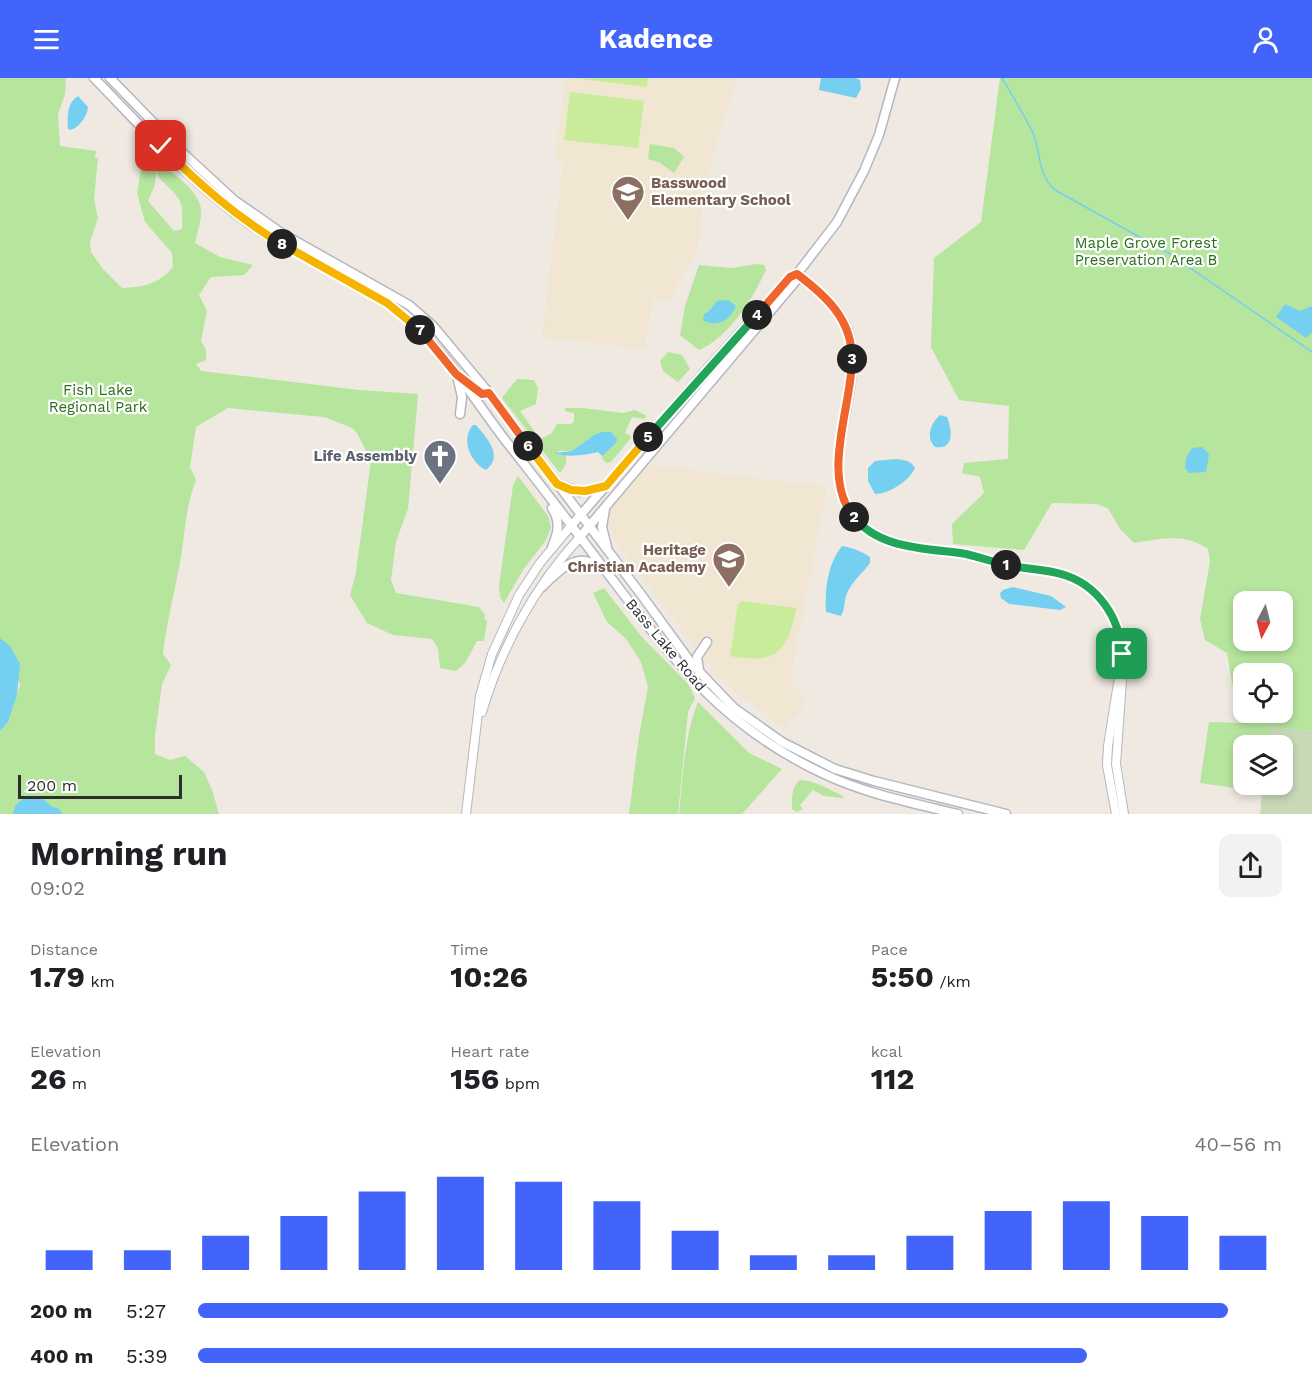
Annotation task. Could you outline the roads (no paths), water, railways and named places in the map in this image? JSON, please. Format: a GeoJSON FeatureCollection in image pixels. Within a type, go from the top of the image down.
{"type":"FeatureCollection","features":[{"type":"Feature","properties":{"kind":"main road","name":"Bass Lake Road"},"geometry":{"type":"LineString","coordinates":[[94,78],[212,196],[266,234],[392,307],[417,328],[456,374],[654,636],[690,677],[729,715],[794,759],[839,781],[878,794],[958,814]]}},
{"type":"Feature","properties":{"kind":"main road","name":"Bass Lake Road"},"geometry":{"type":"LineString","coordinates":[[110,78],[183,153],[234,200],[267,224],[388,293],[424,317],[489,393],[679,647],[699,673],[723,698],[751,721],[796,750],[822,763],[874,782],[1006,814]]}},
{"type":"Feature","properties":{"kind":"main road"},"geometry":{"type":"LineString","coordinates":[[580,537],[795,282],[797,274],[837,222],[860,180],[879,135],[895,78]]}},
{"type":"Feature","properties":{"kind":"main road"},"geometry":{"type":"LineString","coordinates":[[571,526],[725,349],[790,277],[797,274]]}},
{"type":"Feature","properties":{"kind":"main road"},"geometry":{"type":"LineString","coordinates":[[456,374],[482,394],[489,393]]}},
{"type":"Feature","properties":{"kind":"main road"},"geometry":{"type":"LineString","coordinates":[[456,374],[462,397],[460,414]]}},
{"type":"Feature","properties":{"kind":"main road"},"geometry":{"type":"LineString","coordinates":[[502,436],[514,459],[555,512],[558,529],[552,548]]}},
{"type":"Feature","properties":{"kind":"main road"},"geometry":{"type":"LineString","coordinates":[[557,484],[580,492],[606,486]]}},
{"type":"Feature","properties":{"kind":"main road"},"geometry":{"type":"LineString","coordinates":[[606,507],[602,527],[608,550]]}},
{"type":"Feature","properties":{"kind":"main road"},"geometry":{"type":"LineString","coordinates":[[542,587],[562,567],[576,561],[595,564],[610,577]]}},
{"type":"Feature","properties":{"kind":"main road"},"geometry":{"type":"LineString","coordinates":[[679,647],[691,651],[707,642],[697,657],[699,673]]}},
{"type":"Feature","properties":{"kind":"street"},"geometry":{"type":"LineString","coordinates":[[797,274],[835,307],[844,322],[851,342],[852,367],[838,477],[844,502],[850,513],[866,530],[893,543],[968,555],[1018,568],[1061,574],[1079,582],[1107,607],[1121,641],[1123,684],[1116,764],[1124,814]]}},
{"type":"Feature","properties":{"kind":"street"},"geometry":{"type":"LineString","coordinates":[[466,814],[483,684],[498,638],[519,595],[552,548],[571,526]]}},
{"type":"Feature","properties":{"kind":"street"},"geometry":{"type":"LineString","coordinates":[[477,731],[488,694],[519,622],[580,537]]}},
{"type":"Feature","properties":{"kind":"street"},"geometry":{"type":"LineString","coordinates":[[1116,814],[1108,774],[1108,755],[1118,683],[1121,677]]}},
{"type":"Feature","properties":{"kind":"water"},"geometry":{"type":"Polygon","coordinates":[[[821,78],[856,78],[860,80],[861,89],[856,98],[819,90],[821,78]]]}},
{"type":"Feature","properties":{"kind":"water"},"geometry":{"type":"Polygon","coordinates":[[[78,96],[88,107],[82,121],[71,130],[68,129],[68,110],[78,96]]]}},
{"type":"Feature","properties":{"kind":"water"},"geometry":{"type":"Polygon","coordinates":[[[728,300],[736,306],[727,319],[718,323],[703,320],[704,314],[717,301],[728,300]]]}},
{"type":"Feature","properties":{"kind":"water"},"geometry":{"type":"Polygon","coordinates":[[[1285,304],[1300,311],[1312,306],[1312,332],[1306,338],[1276,317],[1285,304]]]}},
{"type":"Feature","properties":{"kind":"water"},"geometry":{"type":"Polygon","coordinates":[[[940,415],[947,417],[951,433],[946,445],[935,447],[930,439],[930,430],[940,415]]]}},
{"type":"Feature","properties":{"kind":"water"},"geometry":{"type":"Polygon","coordinates":[[[473,425],[476,425],[485,436],[494,453],[494,459],[486,470],[476,462],[467,444],[467,437],[473,425]]]}},
{"type":"Feature","properties":{"kind":"water"},"geometry":{"type":"Polygon","coordinates":[[[602,432],[611,432],[617,439],[616,443],[602,456],[598,452],[570,456],[555,453],[572,451],[602,432]]]}},
{"type":"Feature","properties":{"kind":"water"},"geometry":{"type":"Polygon","coordinates":[[[1202,447],[1209,454],[1206,472],[1189,473],[1185,468],[1186,458],[1192,448],[1202,447]]]}},
{"type":"Feature","properties":{"kind":"water"},"geometry":{"type":"Polygon","coordinates":[[[897,459],[912,464],[915,468],[912,473],[892,489],[875,494],[868,481],[868,468],[875,461],[897,459]]]}},
{"type":"Feature","properties":{"kind":"water"},"geometry":{"type":"Polygon","coordinates":[[[842,546],[867,555],[870,557],[870,563],[848,591],[841,616],[826,612],[826,603],[830,569],[842,546]]]}},
{"type":"Feature","properties":{"kind":"water"},"geometry":{"type":"Polygon","coordinates":[[[1013,587],[1051,596],[1066,607],[1060,610],[1009,604],[1001,598],[1000,593],[1013,587]]]}},
{"type":"Feature","properties":{"kind":"water"},"geometry":{"type":"Polygon","coordinates":[[[0,638],[10,646],[20,664],[17,695],[8,722],[0,731],[0,638]]]}},
{"type":"Feature","properties":{"kind":"water"},"geometry":{"type":"Polygon","coordinates":[[[26,796],[40,798],[52,807],[58,808],[63,814],[13,814],[15,806],[26,796]]]}},
{"type":"Feature","properties":{"kind":"waterway"},"geometry":{"type":"LineString","coordinates":[[1002,78],[1032,131],[1042,169],[1055,190],[1170,254],[1312,352]]}},
{"type":"Feature","properties":{"kind":"place","name":"Basswood Elementary School"},"geometry":{"type":"Point","coordinates":[628,221]}},
{"type":"Feature","properties":{"kind":"place","name":"Life Assembly"},"geometry":{"type":"Point","coordinates":[440,485]}},
{"type":"Feature","properties":{"kind":"place","name":"Heritage Christian Academy"},"geometry":{"type":"Point","coordinates":[729,588]}},
{"type":"Feature","properties":{"kind":"park label","name":"Maple Grove Forest Preservation Area B"},"geometry":{"type":"Point","coordinates":[1146,252]}},
{"type":"Feature","properties":{"kind":"park label","name":"Fish Lake Regional Park"},"geometry":{"type":"Point","coordinates":[98,398]}}]}
